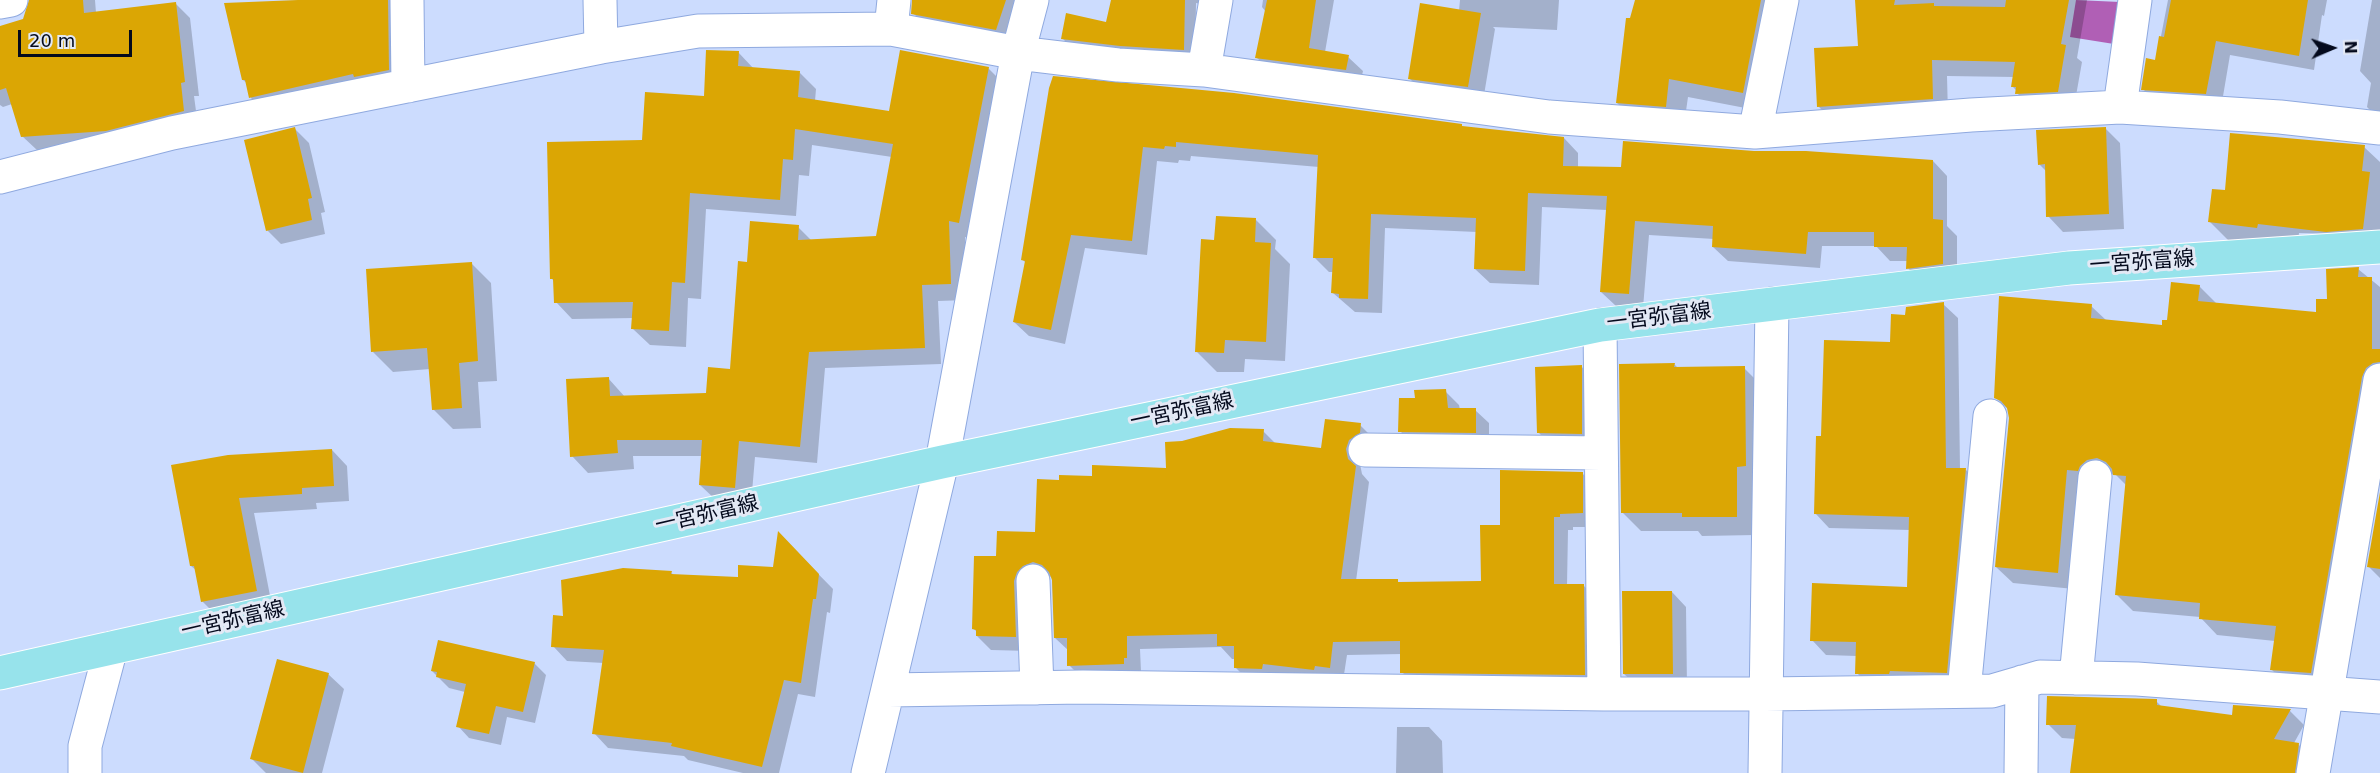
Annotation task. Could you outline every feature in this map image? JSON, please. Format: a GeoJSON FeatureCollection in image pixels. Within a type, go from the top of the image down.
{"type":"FeatureCollection","features":[{"type":"Feature","properties":{"kind":"main road","name":"一宮弥富線"},"geometry":{"type":"LineString","coordinates":[[0,673],[942,462],[1600,325],[2069,267],[2380,247]]}},
{"type":"Feature","properties":{"kind":"street"},"geometry":{"type":"LineString","coordinates":[[0,2],[11,0]]}},
{"type":"Feature","properties":{"kind":"street"},"geometry":{"type":"LineString","coordinates":[[407,0],[408,86]]}},
{"type":"Feature","properties":{"kind":"street"},"geometry":{"type":"LineString","coordinates":[[600,0],[601,47]]}},
{"type":"Feature","properties":{"kind":"street"},"geometry":{"type":"LineString","coordinates":[[868,773],[942,462],[1018,53],[1032,0]]}},
{"type":"Feature","properties":{"kind":"street"},"geometry":{"type":"LineString","coordinates":[[1204,70],[1216,0]]}},
{"type":"Feature","properties":{"kind":"street"},"geometry":{"type":"LineString","coordinates":[[1755,132],[1782,0]]}},
{"type":"Feature","properties":{"kind":"street"},"geometry":{"type":"LineString","coordinates":[[2120,107],[2135,0]]}},
{"type":"Feature","properties":{"kind":"street"},"geometry":{"type":"LineString","coordinates":[[0,177],[172,133],[601,47],[698,31],[892,15],[1018,53],[1118,65],[1204,70],[1549,117],[1755,132],[1971,115],[2120,107],[2280,117],[2380,128]]}},
{"type":"Feature","properties":{"kind":"street"},"geometry":{"type":"LineString","coordinates":[[1765,773],[1772,304]]}},
{"type":"Feature","properties":{"kind":"street"},"geometry":{"type":"LineString","coordinates":[[1600,325],[1604,694]]}},
{"type":"Feature","properties":{"kind":"street"},"geometry":{"type":"LineString","coordinates":[[2313,773],[2380,380]]}},
{"type":"Feature","properties":{"kind":"street"},"geometry":{"type":"LineString","coordinates":[[1964,691],[1989,416]]}},
{"type":"Feature","properties":{"kind":"street"},"geometry":{"type":"LineString","coordinates":[[1365,450],[1601,453]]}},
{"type":"Feature","properties":{"kind":"street"},"geometry":{"type":"LineString","coordinates":[[2076,678],[2095,477]]}},
{"type":"Feature","properties":{"kind":"street"},"geometry":{"type":"LineString","coordinates":[[1033,580],[1037,688]]}},
{"type":"Feature","properties":{"kind":"street"},"geometry":{"type":"LineString","coordinates":[[85,773],[85,746],[111,648]]}},
{"type":"Feature","properties":{"kind":"street"},"geometry":{"type":"LineString","coordinates":[[888,690],[1037,688],[1766,694],[1992,691],[2040,677],[2137,679],[2380,697]]}},
{"type":"Feature","properties":{"kind":"street"},"geometry":{"type":"LineString","coordinates":[[2021,773],[2022,682]]}},
{"type":"Feature","properties":{"kind":"shaded area"},"geometry":{"type":"Polygon","coordinates":[[[2076,0],[2120,2],[2114,44],[2070,37],[2076,0]]]}},
{"type":"Feature","properties":{"kind":"building"},"geometry":{"type":"Polygon","coordinates":[[[29,0],[83,0],[84,13],[176,2],[185,82],[181,83],[184,111],[106,131],[21,137],[6,88],[0,90],[0,26],[23,19],[29,0]]]}},
{"type":"Feature","properties":{"kind":"building"},"geometry":{"type":"Polygon","coordinates":[[[388,0],[389,70],[354,77],[353,74],[249,98],[245,80],[242,80],[224,3],[388,0]]]}},
{"type":"Feature","properties":{"kind":"building"},"geometry":{"type":"Polygon","coordinates":[[[912,0],[1006,0],[996,30],[911,14],[912,0]]]}},
{"type":"Feature","properties":{"kind":"building"},"geometry":{"type":"Polygon","coordinates":[[[1111,0],[1185,0],[1184,50],[1061,39],[1066,13],[1106,22],[1111,0]]]}},
{"type":"Feature","properties":{"kind":"building"},"geometry":{"type":"Polygon","coordinates":[[[1267,0],[1316,0],[1309,48],[1349,55],[1346,70],[1255,58],[1267,0]]]}},
{"type":"Feature","properties":{"kind":"building"},"geometry":{"type":"Polygon","coordinates":[[[1635,0],[1761,0],[1743,93],[1669,79],[1666,107],[1616,103],[1626,18],[1630,18],[1635,0]]]}},
{"type":"Feature","properties":{"kind":"building"},"geometry":{"type":"Polygon","coordinates":[[[1855,0],[1895,0],[1894,5],[1934,3],[1934,6],[2005,7],[2006,0],[2069,0],[2061,44],[2066,45],[2058,92],[2015,94],[2016,87],[2011,87],[2015,62],[1932,60],[1933,99],[1817,107],[1814,48],[1858,46],[1855,0]]]}},
{"type":"Feature","properties":{"kind":"building"},"geometry":{"type":"Polygon","coordinates":[[[2171,0],[2308,0],[2299,56],[2216,41],[2206,94],[2141,90],[2146,58],[2155,60],[2159,36],[2164,37],[2171,0]]]}},
{"type":"Feature","properties":{"kind":"building"},"geometry":{"type":"Polygon","coordinates":[[[1420,3],[1481,13],[1468,87],[1408,79],[1420,3]]]}},
{"type":"Feature","properties":{"kind":"building"},"geometry":{"type":"Polygon","coordinates":[[[706,50],[739,51],[738,66],[800,71],[798,97],[889,111],[900,50],[989,67],[959,223],[949,221],[951,284],[922,285],[925,348],[809,352],[800,447],[739,441],[735,488],[699,485],[702,440],[617,440],[618,453],[570,457],[566,379],[609,377],[610,396],[706,393],[708,367],[730,369],[738,261],[747,262],[750,221],[799,225],[798,240],[876,236],[893,144],[795,129],[793,160],[783,159],[780,200],[690,193],[685,283],[672,282],[669,331],[631,329],[633,302],[554,303],[553,279],[550,279],[547,142],[642,140],[645,92],[704,96],[706,50]]]}},
{"type":"Feature","properties":{"kind":"building"},"geometry":{"type":"Polygon","coordinates":[[[1053,76],[1234,93],[1462,124],[1462,126],[1564,137],[1563,166],[1621,167],[1623,141],[1754,151],[1806,151],[1933,160],[1933,219],[1943,220],[1943,264],[1906,269],[1907,247],[1874,247],[1874,232],[1808,232],[1806,254],[1712,247],[1713,226],[1635,221],[1629,294],[1600,292],[1607,196],[1528,193],[1525,271],[1474,269],[1476,218],[1371,214],[1368,299],[1339,298],[1339,294],[1331,293],[1333,258],[1313,258],[1318,155],[1176,142],[1176,147],[1165,146],[1164,149],[1143,147],[1132,241],[1071,235],[1051,330],[1013,322],[1025,261],[1021,260],[1049,88],[1053,76]]]}},
{"type":"Feature","properties":{"kind":"building"},"geometry":{"type":"Polygon","coordinates":[[[295,127],[312,198],[308,199],[312,220],[266,231],[244,140],[295,127]]]}},
{"type":"Feature","properties":{"kind":"building"},"geometry":{"type":"Polygon","coordinates":[[[2106,127],[2109,214],[2046,217],[2045,164],[2038,165],[2036,130],[2106,127]]]}},
{"type":"Feature","properties":{"kind":"building"},"geometry":{"type":"Polygon","coordinates":[[[2230,133],[2365,145],[2362,171],[2370,172],[2363,229],[2326,232],[2258,224],[2257,228],[2208,222],[2212,189],[2225,190],[2230,133]]]}},
{"type":"Feature","properties":{"kind":"building"},"geometry":{"type":"Polygon","coordinates":[[[1216,216],[1256,218],[1255,242],[1271,243],[1266,342],[1225,340],[1224,353],[1195,352],[1201,239],[1214,240],[1216,216]]]}},
{"type":"Feature","properties":{"kind":"building"},"geometry":{"type":"Polygon","coordinates":[[[472,262],[478,361],[459,363],[462,408],[432,410],[427,348],[371,352],[366,269],[472,262]]]}},
{"type":"Feature","properties":{"kind":"building"},"geometry":{"type":"Polygon","coordinates":[[[2359,267],[2358,277],[2372,277],[2372,349],[2380,349],[2380,362],[2373,363],[2366,368],[2362,377],[2311,673],[2270,670],[2276,626],[2199,619],[2200,603],[2115,595],[2126,476],[2113,475],[2112,469],[2106,462],[2097,458],[2087,460],[2078,471],[2067,470],[2058,573],[1995,567],[2009,418],[2007,408],[2001,401],[1994,398],[1999,296],[2092,304],[2091,318],[2162,325],[2162,320],[2167,320],[2171,282],[2200,285],[2198,301],[2316,312],[2316,299],[2327,299],[2326,269],[2359,267]]]}},
{"type":"Feature","properties":{"kind":"building"},"geometry":{"type":"Polygon","coordinates":[[[1944,302],[1946,468],[1966,468],[1947,673],[1890,671],[1889,674],[1855,674],[1856,642],[1810,641],[1812,583],[1907,587],[1909,517],[1814,514],[1816,436],[1821,436],[1824,340],[1890,342],[1891,314],[1905,315],[1906,307],[1944,302]]]}},
{"type":"Feature","properties":{"kind":"building"},"geometry":{"type":"Polygon","coordinates":[[[1675,363],[1674,367],[1745,366],[1746,466],[1737,467],[1737,517],[1682,517],[1682,513],[1621,513],[1619,364],[1675,363]]]}},
{"type":"Feature","properties":{"kind":"building"},"geometry":{"type":"Polygon","coordinates":[[[1582,365],[1582,434],[1537,433],[1535,367],[1582,365]]]}},
{"type":"Feature","properties":{"kind":"building"},"geometry":{"type":"Polygon","coordinates":[[[1446,389],[1448,408],[1476,408],[1476,433],[1398,432],[1399,398],[1415,398],[1414,390],[1446,389]]]}},
{"type":"Feature","properties":{"kind":"building"},"geometry":{"type":"Polygon","coordinates":[[[1325,419],[1361,423],[1360,433],[1349,440],[1346,449],[1348,459],[1356,466],[1341,579],[1398,579],[1398,582],[1481,581],[1480,525],[1500,525],[1500,470],[1583,472],[1583,513],[1560,514],[1560,517],[1554,517],[1554,584],[1584,584],[1585,675],[1400,673],[1400,641],[1333,642],[1330,668],[1315,666],[1314,670],[1263,664],[1262,669],[1234,668],[1234,646],[1217,646],[1217,634],[1127,636],[1127,658],[1124,658],[1124,664],[1067,666],[1067,638],[1054,638],[1052,580],[1049,572],[1042,565],[1033,562],[1023,566],[1017,572],[1014,581],[1016,637],[976,636],[976,630],[972,629],[974,556],[996,556],[997,531],[1035,532],[1037,479],[1059,480],[1059,475],[1092,476],[1092,465],[1166,468],[1165,442],[1182,441],[1230,428],[1264,429],[1263,441],[1321,448],[1325,419]]]}},
{"type":"Feature","properties":{"kind":"building"},"geometry":{"type":"Polygon","coordinates":[[[332,449],[334,486],[302,488],[302,494],[239,498],[257,591],[201,602],[194,566],[190,566],[171,465],[228,455],[332,449]]]}},
{"type":"Feature","properties":{"kind":"building"},"geometry":{"type":"Polygon","coordinates":[[[2380,492],[2380,569],[2367,567],[2380,492]]]}},
{"type":"Feature","properties":{"kind":"building"},"geometry":{"type":"Polygon","coordinates":[[[778,531],[819,574],[816,599],[813,599],[801,683],[784,680],[762,767],[671,746],[672,743],[592,734],[604,650],[551,647],[553,615],[563,616],[561,580],[623,568],[672,571],[671,574],[738,577],[738,565],[773,567],[778,531]]]}},
{"type":"Feature","properties":{"kind":"building"},"geometry":{"type":"Polygon","coordinates":[[[1622,591],[1672,591],[1673,674],[1623,674],[1622,591]]]}},
{"type":"Feature","properties":{"kind":"building"},"geometry":{"type":"Polygon","coordinates":[[[438,640],[535,662],[523,712],[496,706],[489,734],[456,727],[466,684],[436,677],[437,672],[431,671],[438,640]]]}},
{"type":"Feature","properties":{"kind":"building"},"geometry":{"type":"Polygon","coordinates":[[[277,659],[329,673],[303,773],[250,759],[277,659]]]}},
{"type":"Feature","properties":{"kind":"building"},"geometry":{"type":"Polygon","coordinates":[[[2047,696],[2157,699],[2157,705],[2232,715],[2233,705],[2291,709],[2274,739],[2299,743],[2295,773],[2070,773],[2076,725],[2046,725],[2047,696]]]}}]}
